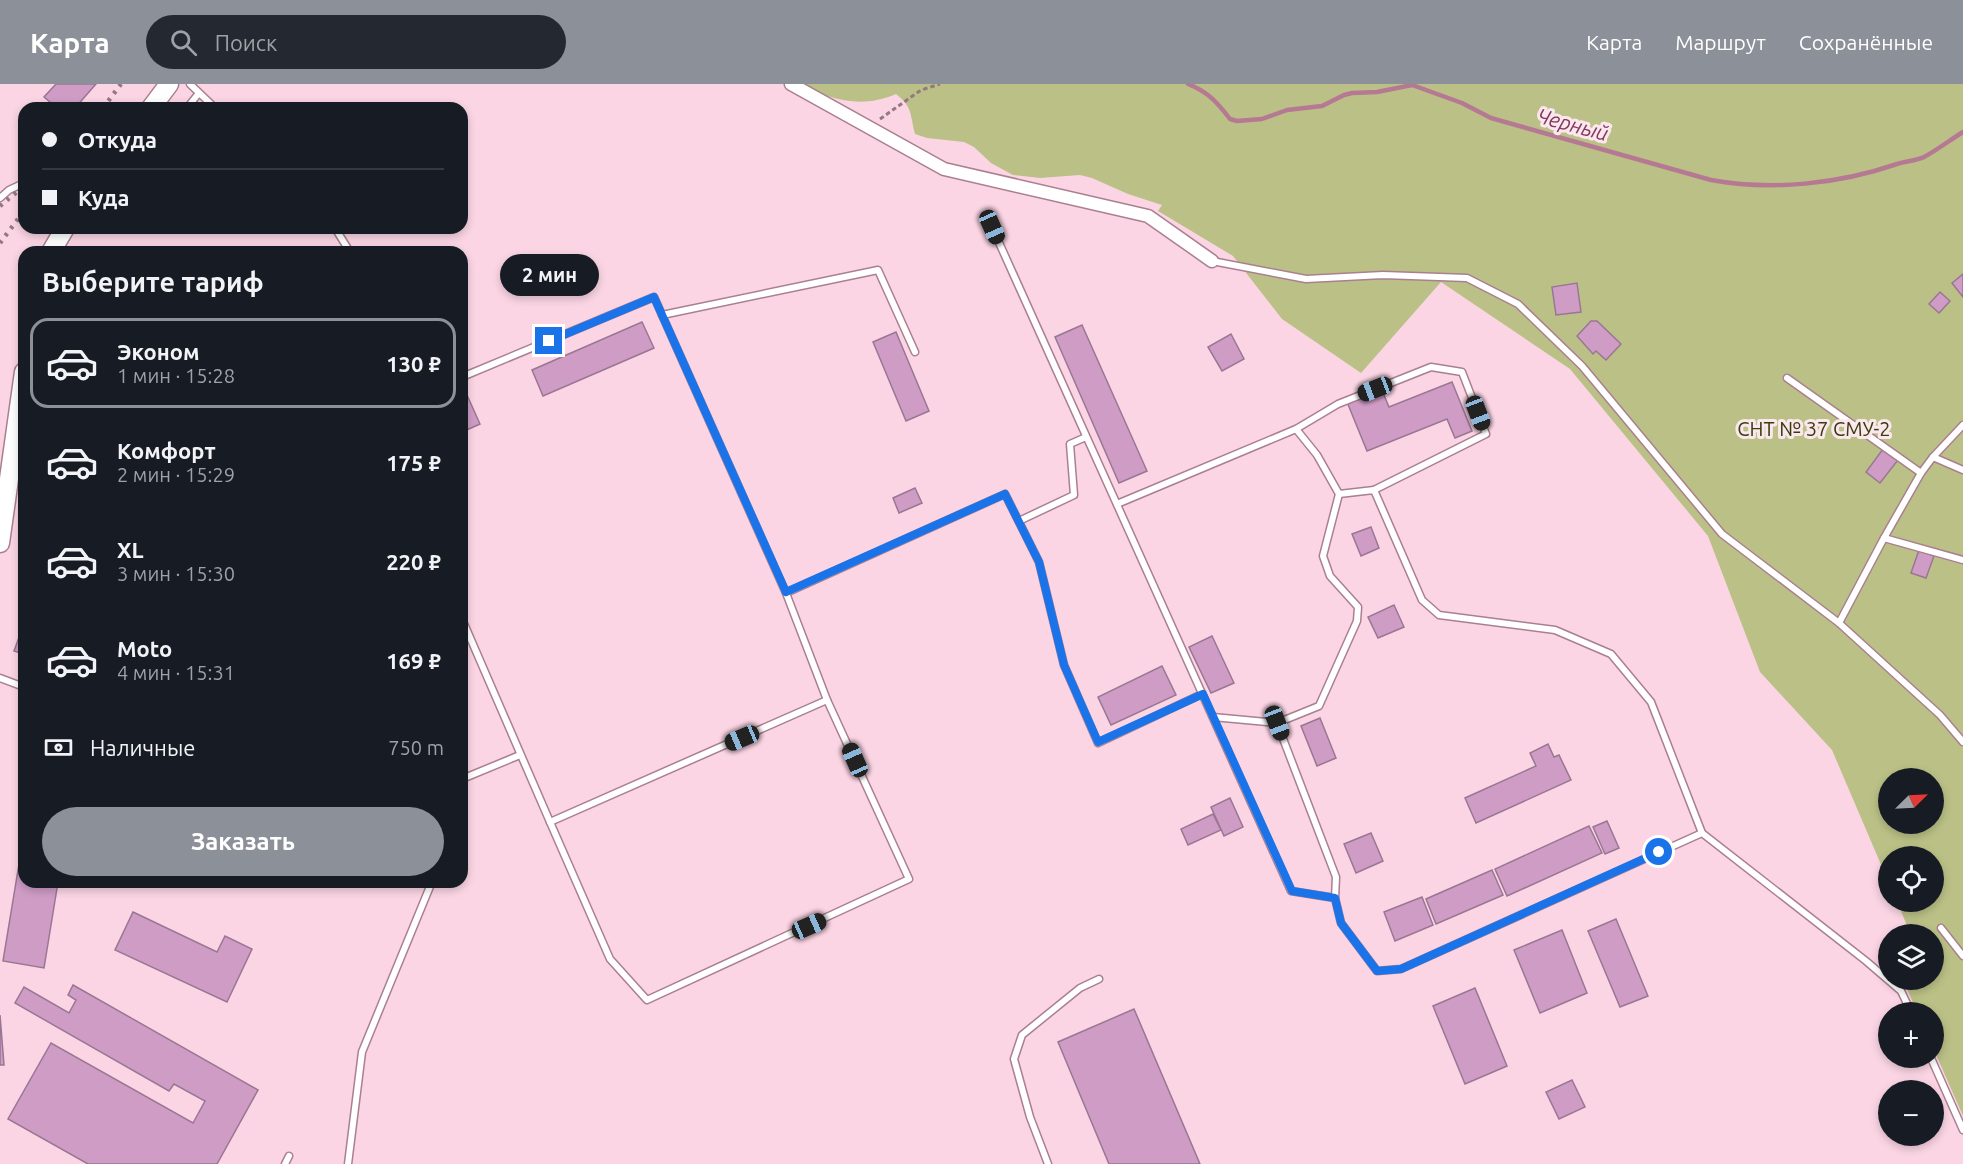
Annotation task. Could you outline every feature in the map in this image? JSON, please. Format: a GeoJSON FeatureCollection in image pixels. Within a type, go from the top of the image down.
{"type":"FeatureCollection","features":[{"type":"Feature","properties":{"kind":"main road"},"geometry":{"type":"LineString","coordinates":[[156,102],[169,84]]}},
{"type":"Feature","properties":{"kind":"main road"},"geometry":{"type":"LineString","coordinates":[[0,543],[18,415]]}},
{"type":"Feature","properties":{"kind":"street"},"geometry":{"type":"LineString","coordinates":[[791,84],[944,169],[1148,216],[1212,261]]}},
{"type":"Feature","properties":{"kind":"lane"},"geometry":{"type":"LineString","coordinates":[[190,84],[209,102]]}},
{"type":"Feature","properties":{"kind":"lane"},"geometry":{"type":"LineString","coordinates":[[192,102],[199,93]]}},
{"type":"Feature","properties":{"kind":"lane"},"geometry":{"type":"LineString","coordinates":[[0,198],[18,186]]}},
{"type":"Feature","properties":{"kind":"lane"},"geometry":{"type":"LineString","coordinates":[[992,227],[1292,891],[1335,898]]}},
{"type":"Feature","properties":{"kind":"lane"},"geometry":{"type":"LineString","coordinates":[[1212,261],[1306,279],[1383,275],[1467,278],[1518,304],[1582,366],[1722,534],[1839,623],[1925,700],[1963,742]]}},
{"type":"Feature","properties":{"kind":"lane"},"geometry":{"type":"LineString","coordinates":[[662,315],[878,270],[915,352]]}},
{"type":"Feature","properties":{"kind":"lane"},"geometry":{"type":"LineString","coordinates":[[468,374],[654,297],[786,592],[827,700],[909,879],[648,1000],[610,959],[468,633]]}},
{"type":"Feature","properties":{"kind":"lane"},"geometry":{"type":"LineString","coordinates":[[1117,504],[1296,429],[1338,404],[1431,368],[1462,372],[1486,434],[1374,490],[1339,494]]}},
{"type":"Feature","properties":{"kind":"lane"},"geometry":{"type":"LineString","coordinates":[[1786,378],[1922,472]]}},
{"type":"Feature","properties":{"kind":"lane"},"geometry":{"type":"LineString","coordinates":[[1839,623],[1922,472],[1963,425]]}},
{"type":"Feature","properties":{"kind":"lane"},"geometry":{"type":"LineString","coordinates":[[1213,717],[1277,723],[1319,706],[1357,621],[1358,608],[1330,576],[1323,556],[1339,494],[1317,455],[1296,429]]}},
{"type":"Feature","properties":{"kind":"lane"},"geometry":{"type":"LineString","coordinates":[[1019,521],[1074,495],[1070,444],[1086,437]]}},
{"type":"Feature","properties":{"kind":"lane"},"geometry":{"type":"LineString","coordinates":[[1933,457],[1963,470]]}},
{"type":"Feature","properties":{"kind":"lane"},"geometry":{"type":"LineString","coordinates":[[1374,490],[1422,600],[1439,615],[1555,630],[1611,654],[1651,702],[1702,833],[1866,961],[1901,991],[1906,1002]]}},
{"type":"Feature","properties":{"kind":"lane"},"geometry":{"type":"LineString","coordinates":[[786,592],[1005,494],[1039,562],[1064,665],[1098,742],[1203,694]]}},
{"type":"Feature","properties":{"kind":"lane"},"geometry":{"type":"LineString","coordinates":[[1884,538],[1963,560]]}},
{"type":"Feature","properties":{"kind":"lane"},"geometry":{"type":"LineString","coordinates":[[0,678],[18,685]]}},
{"type":"Feature","properties":{"kind":"lane"},"geometry":{"type":"LineString","coordinates":[[550,822],[827,700]]}},
{"type":"Feature","properties":{"kind":"lane"},"geometry":{"type":"LineString","coordinates":[[1277,723],[1336,877],[1335,898],[1341,923],[1377,971],[1401,969],[1702,833]]}},
{"type":"Feature","properties":{"kind":"lane"},"geometry":{"type":"LineString","coordinates":[[468,777],[520,755]]}},
{"type":"Feature","properties":{"kind":"lane"},"geometry":{"type":"LineString","coordinates":[[348,1164],[363,1052],[428,888]]}},
{"type":"Feature","properties":{"kind":"lane"},"geometry":{"type":"LineString","coordinates":[[1944,932],[1963,956]]}},
{"type":"Feature","properties":{"kind":"lane"},"geometry":{"type":"LineString","coordinates":[[1048,1164],[1030,1117],[1014,1059],[1022,1035],[1080,988],[1099,979]]}},
{"type":"Feature","properties":{"kind":"lane"},"geometry":{"type":"LineString","coordinates":[[1935,1068],[1963,1130]]}},
{"type":"Feature","properties":{"kind":"lane"},"geometry":{"type":"LineString","coordinates":[[285,1164],[289,1156]]}},
{"type":"Feature","properties":{"kind":"path"},"geometry":{"type":"LineString","coordinates":[[868,127],[921,90],[940,84]]}},
{"type":"Feature","properties":{"kind":"green space","name":"СНТ № 37 СМУ-2"},"geometry":{"type":"Polygon","coordinates":[[[795,84],[1963,84],[1963,1116],[1942,1068],[1944,1068],[1944,1002],[1913,1002],[1907,990],[1944,990],[1944,924],[1906,924],[1901,912],[1944,912],[1944,846],[1878,846],[1878,858],[1832,750],[1760,672],[1708,536],[1570,369],[1441,282],[1361,373],[1282,319],[1233,256],[1158,211],[1162,205],[1080,175],[1040,178],[1013,175],[991,163],[974,147],[964,142],[927,138],[915,134],[908,107],[896,94],[882,99],[857,102],[833,98],[795,84]]]}},
{"type":"Feature","properties":{"kind":"building"},"geometry":{"type":"Polygon","coordinates":[[[56,84],[96,84],[80,102],[50,102],[44,97],[56,84]]]}},
{"type":"Feature","properties":{"kind":"building"},"geometry":{"type":"Polygon","coordinates":[[[1963,274],[1963,297],[1952,283],[1963,274]]]}},
{"type":"Feature","properties":{"kind":"building"},"geometry":{"type":"Polygon","coordinates":[[[1577,283],[1581,312],[1556,315],[1552,287],[1577,283]]]}},
{"type":"Feature","properties":{"kind":"building"},"geometry":{"type":"Polygon","coordinates":[[[1940,292],[1950,301],[1939,313],[1929,304],[1940,292]]]}},
{"type":"Feature","properties":{"kind":"building"},"geometry":{"type":"Polygon","coordinates":[[[1591,321],[1597,321],[1621,344],[1606,360],[1596,351],[1593,354],[1577,336],[1591,321]]]}},
{"type":"Feature","properties":{"kind":"building"},"geometry":{"type":"Polygon","coordinates":[[[642,322],[654,348],[543,396],[532,370],[642,322]]]}},
{"type":"Feature","properties":{"kind":"building"},"geometry":{"type":"Polygon","coordinates":[[[1082,325],[1147,471],[1119,483],[1055,337],[1082,325]]]}},
{"type":"Feature","properties":{"kind":"building"},"geometry":{"type":"Polygon","coordinates":[[[896,332],[929,411],[906,421],[873,342],[896,332]]]}},
{"type":"Feature","properties":{"kind":"building"},"geometry":{"type":"Polygon","coordinates":[[[1231,334],[1244,359],[1222,371],[1208,347],[1231,334]]]}},
{"type":"Feature","properties":{"kind":"building"},"geometry":{"type":"Polygon","coordinates":[[[1452,382],[1472,431],[1455,438],[1447,419],[1367,451],[1347,402],[1381,388],[1389,407],[1452,382]]]}},
{"type":"Feature","properties":{"kind":"building"},"geometry":{"type":"Polygon","coordinates":[[[468,397],[480,424],[468,429],[468,397]]]}},
{"type":"Feature","properties":{"kind":"building"},"geometry":{"type":"Polygon","coordinates":[[[1883,449],[1898,460],[1880,483],[1866,472],[1883,449]]]}},
{"type":"Feature","properties":{"kind":"building"},"geometry":{"type":"Polygon","coordinates":[[[915,488],[922,503],[899,513],[893,498],[915,488]]]}},
{"type":"Feature","properties":{"kind":"building"},"geometry":{"type":"Polygon","coordinates":[[[1371,527],[1379,548],[1361,556],[1352,534],[1371,527]]]}},
{"type":"Feature","properties":{"kind":"building"},"geometry":{"type":"Polygon","coordinates":[[[1919,550],[1934,556],[1926,578],[1911,573],[1919,550]]]}},
{"type":"Feature","properties":{"kind":"building"},"geometry":{"type":"Polygon","coordinates":[[[1394,605],[1404,627],[1378,638],[1368,617],[1394,605]]]}},
{"type":"Feature","properties":{"kind":"building"},"geometry":{"type":"Polygon","coordinates":[[[1212,636],[1234,683],[1211,693],[1189,647],[1212,636]]]}},
{"type":"Feature","properties":{"kind":"building"},"geometry":{"type":"Polygon","coordinates":[[[18,640],[18,652],[14,651],[18,640]]]}},
{"type":"Feature","properties":{"kind":"building"},"geometry":{"type":"Polygon","coordinates":[[[1162,666],[1176,695],[1111,725],[1098,697],[1162,666]]]}},
{"type":"Feature","properties":{"kind":"building"},"geometry":{"type":"Polygon","coordinates":[[[1320,718],[1336,758],[1317,766],[1301,726],[1320,718]]]}},
{"type":"Feature","properties":{"kind":"building"},"geometry":{"type":"Polygon","coordinates":[[[1548,744],[1554,757],[1559,755],[1571,780],[1476,823],[1465,798],[1536,766],[1530,753],[1548,744]]]}},
{"type":"Feature","properties":{"kind":"building"},"geometry":{"type":"Polygon","coordinates":[[[1230,798],[1243,827],[1224,836],[1211,807],[1230,798]]]}},
{"type":"Feature","properties":{"kind":"building"},"geometry":{"type":"Polygon","coordinates":[[[1213,814],[1221,830],[1188,845],[1181,829],[1213,814]]]}},
{"type":"Feature","properties":{"kind":"building"},"geometry":{"type":"Polygon","coordinates":[[[1607,821],[1619,848],[1605,854],[1593,827],[1607,821]]]}},
{"type":"Feature","properties":{"kind":"building"},"geometry":{"type":"Polygon","coordinates":[[[1589,826],[1602,853],[1507,896],[1495,869],[1589,826]]]}},
{"type":"Feature","properties":{"kind":"building"},"geometry":{"type":"Polygon","coordinates":[[[1371,833],[1383,861],[1356,873],[1344,844],[1371,833]]]}},
{"type":"Feature","properties":{"kind":"building"},"geometry":{"type":"Polygon","coordinates":[[[18,870],[18,888],[57,888],[44,968],[3,961],[18,870]]]}},
{"type":"Feature","properties":{"kind":"building"},"geometry":{"type":"Polygon","coordinates":[[[1492,870],[1503,895],[1436,924],[1426,899],[1492,870]]]}},
{"type":"Feature","properties":{"kind":"building"},"geometry":{"type":"Polygon","coordinates":[[[1422,897],[1433,925],[1395,941],[1384,912],[1422,897]]]}},
{"type":"Feature","properties":{"kind":"building"},"geometry":{"type":"Polygon","coordinates":[[[133,912],[217,952],[225,936],[252,949],[227,1002],[115,950],[133,912]]]}},
{"type":"Feature","properties":{"kind":"building"},"geometry":{"type":"Polygon","coordinates":[[[1616,919],[1648,996],[1620,1007],[1588,931],[1616,919]]]}},
{"type":"Feature","properties":{"kind":"building"},"geometry":{"type":"Polygon","coordinates":[[[1562,930],[1587,993],[1540,1013],[1514,950],[1562,930]]]}},
{"type":"Feature","properties":{"kind":"building"},"geometry":{"type":"Polygon","coordinates":[[[73,985],[258,1090],[217,1164],[88,1164],[8,1119],[51,1043],[193,1123],[205,1101],[174,1084],[169,1091],[15,1003],[24,987],[69,1013],[76,1000],[68,995],[73,985]]]}},
{"type":"Feature","properties":{"kind":"building"},"geometry":{"type":"Polygon","coordinates":[[[1475,988],[1507,1066],[1465,1084],[1433,1006],[1475,988]]]}},
{"type":"Feature","properties":{"kind":"building"},"geometry":{"type":"Polygon","coordinates":[[[1134,1009],[1200,1164],[1109,1164],[1058,1042],[1134,1009]]]}},
{"type":"Feature","properties":{"kind":"building"},"geometry":{"type":"Polygon","coordinates":[[[0,1015],[4,1065],[0,1065],[0,1015]]]}},
{"type":"Feature","properties":{"kind":"building"},"geometry":{"type":"Polygon","coordinates":[[[1572,1080],[1585,1107],[1559,1119],[1546,1092],[1572,1080]]]}},
{"type":"Feature","properties":{"kind":"waterway","name":"Черный"},"geometry":{"type":"LineString","coordinates":[[1188,84],[1207,94],[1230,119],[1237,121],[1262,119],[1287,110],[1322,106],[1352,93],[1377,92],[1412,85],[1462,103],[1491,118],[1711,180],[1758,185],[1805,184],[1875,171],[1924,157],[1963,132]]}},
{"type":"Feature","properties":{"kind":"railway"},"geometry":{"type":"LineString","coordinates":[[108,102],[121,84]]}},
{"type":"Feature","properties":{"kind":"railway"},"geometry":{"type":"LineString","coordinates":[[0,206],[18,191]]}},
{"type":"Feature","properties":{"kind":"railway"},"geometry":{"type":"LineString","coordinates":[[0,243],[18,219]]}},
{"type":"Feature","properties":{"kind":"route"},"geometry":{"type":"LineString","coordinates":[[549,341],[654,297],[786,592],[1005,494],[1039,562],[1064,665],[1098,742],[1203,694],[1292,891],[1335,898],[1341,923],[1377,971],[1401,969],[1659,852]]}}]}
